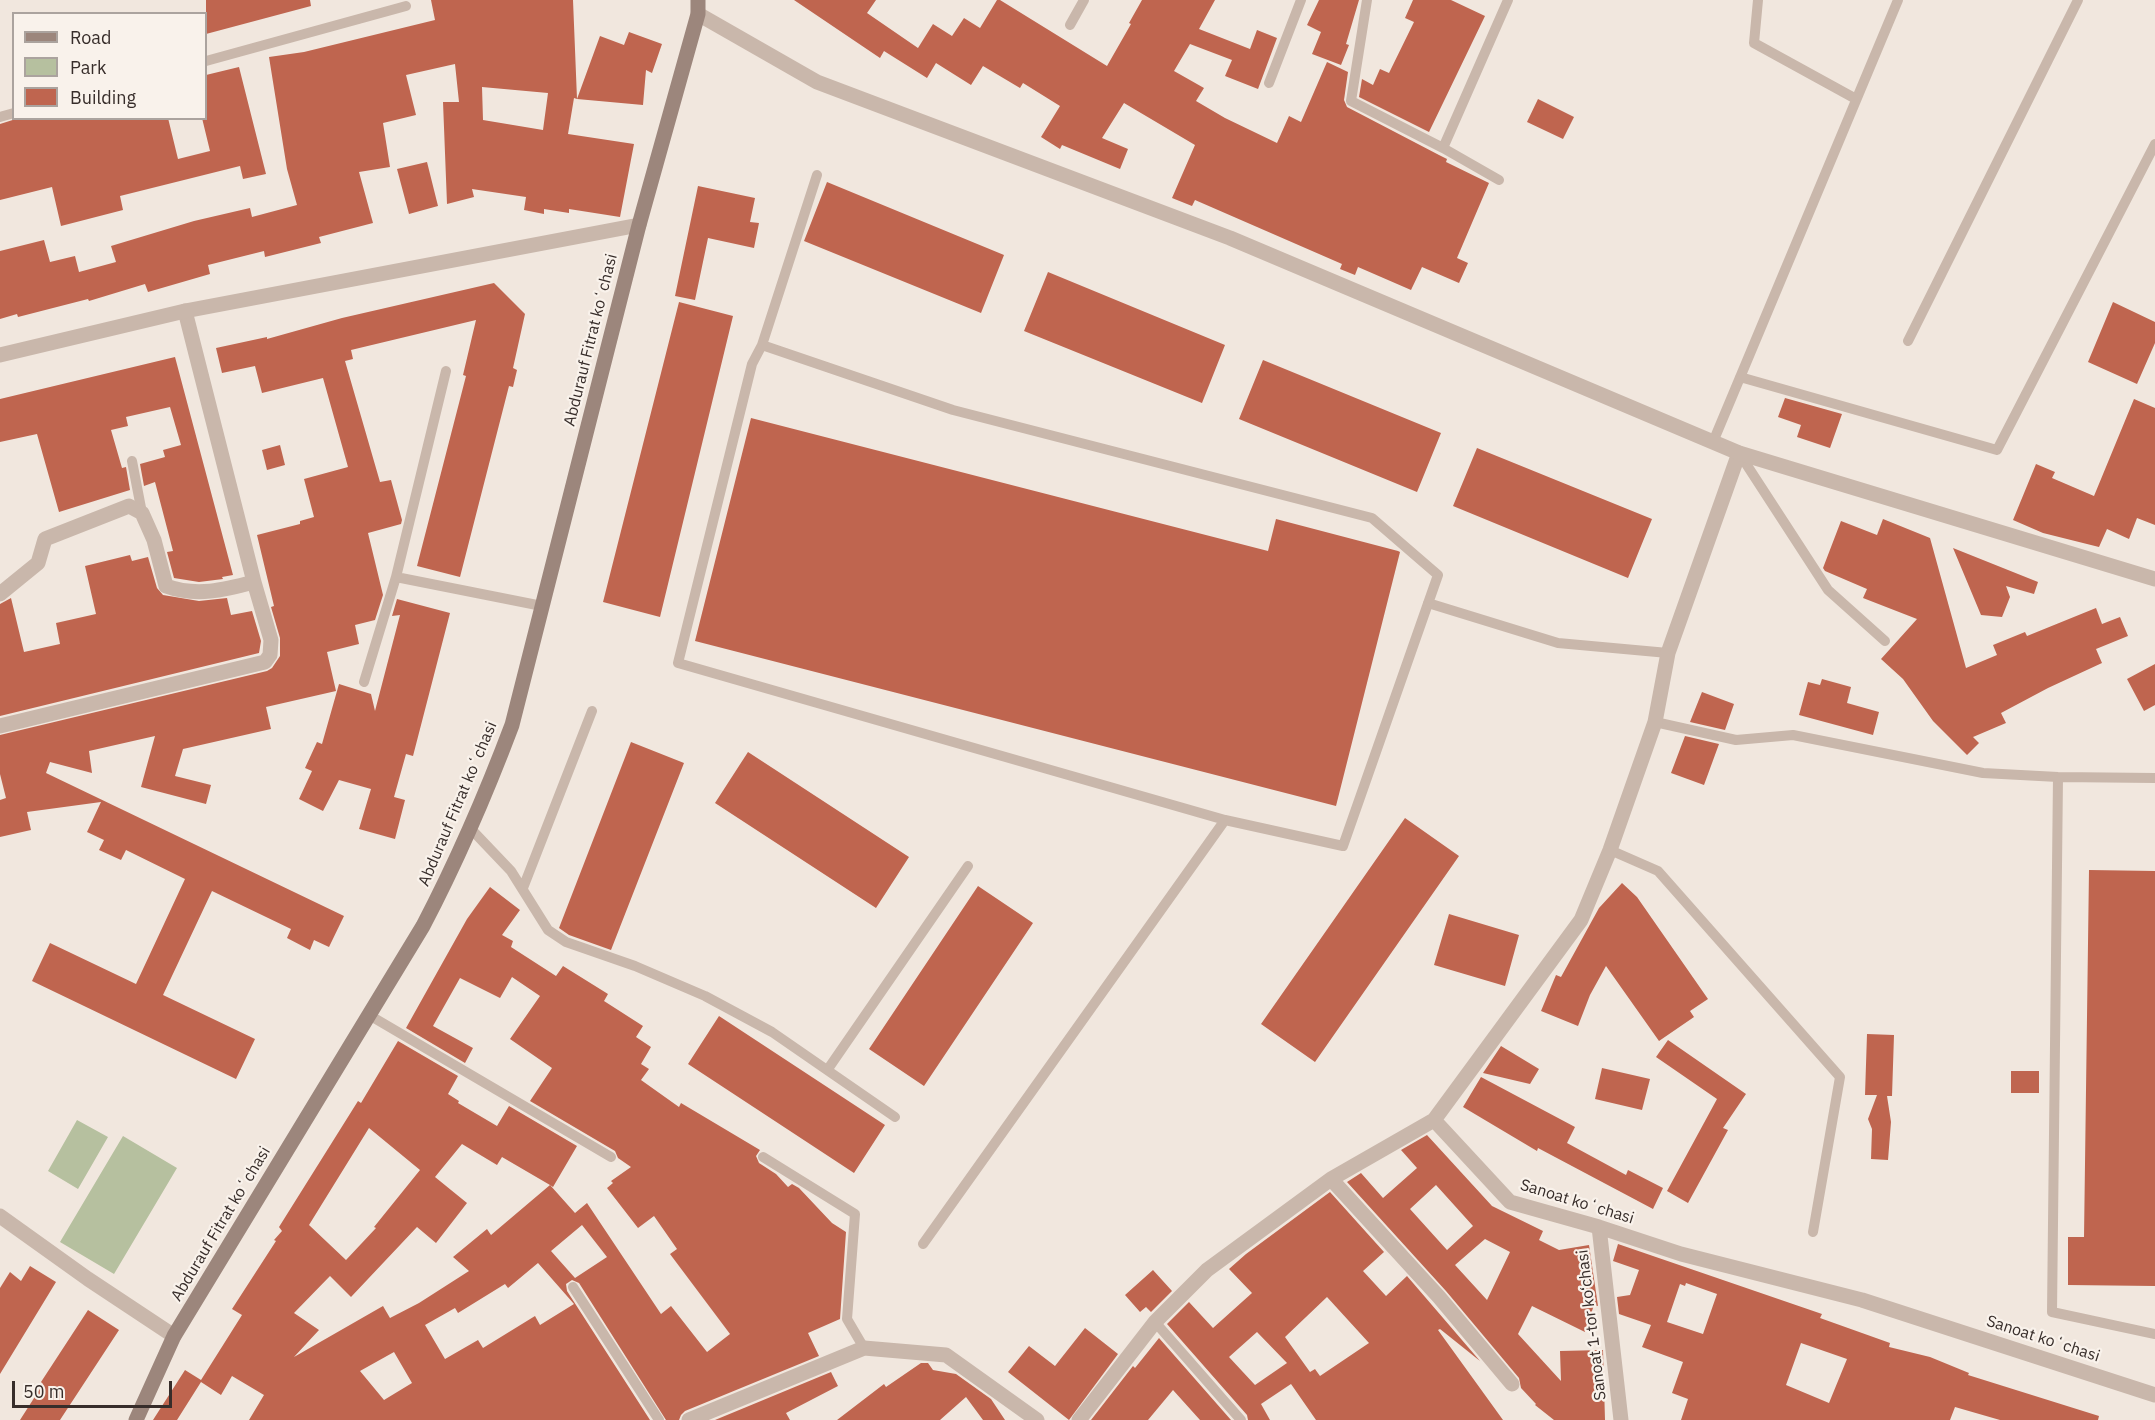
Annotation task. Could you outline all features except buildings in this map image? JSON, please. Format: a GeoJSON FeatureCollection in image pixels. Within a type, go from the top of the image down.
{"type":"FeatureCollection","features":[{"type":"Feature","properties":{"kind":"main road","name":"Abdurauf Fitrat koʻchasi"},"geometry":{"type":"LineString","coordinates":[[136,1420],[174,1336],[423,926],[471,829],[512,725],[639,225],[698,7]]}},
{"type":"Feature","properties":{"kind":"street"},"geometry":{"type":"LineString","coordinates":[[698,7],[817,82],[1230,238],[1739,453],[2154,576]]}},
{"type":"Feature","properties":{"kind":"street"},"geometry":{"type":"LineString","coordinates":[[0,355],[185,311],[639,225]]}},
{"type":"Feature","properties":{"kind":"street"},"geometry":{"type":"LineString","coordinates":[[0,726],[265,662],[270,655],[271,640],[185,311]]}},
{"type":"Feature","properties":{"kind":"street"},"geometry":{"type":"LineString","coordinates":[[1079,1420],[1155,1322],[1207,1270],[1331,1179],[1434,1120],[1581,920],[1610,850],[1655,722],[1668,653],[1739,453]]}},
{"type":"Feature","properties":{"kind":"street"},"geometry":{"type":"LineString","coordinates":[[0,594],[38,563],[45,539],[129,507],[142,513],[154,540],[166,586],[181,591],[216,592],[254,582]]}},
{"type":"Feature","properties":{"kind":"street","name":"Sanoat koʻchasi"},"geometry":{"type":"LineString","coordinates":[[1434,1120],[1510,1202],[1599,1227],[1681,1254],[1862,1300],[2155,1395]]}},
{"type":"Feature","properties":{"kind":"street"},"geometry":{"type":"LineString","coordinates":[[1331,1179],[1439,1297],[1512,1384]]}},
{"type":"Feature","properties":{"kind":"street"},"geometry":{"type":"LineString","coordinates":[[0,1216],[88,1279],[174,1336]]}},
{"type":"Feature","properties":{"kind":"street","name":"Sanoat 1-tor ko‘chasi"},"geometry":{"type":"LineString","coordinates":[[1599,1227],[1621,1420]]}},
{"type":"Feature","properties":{"kind":"street"},"geometry":{"type":"LineString","coordinates":[[690,1420],[864,1348],[946,1355],[1037,1420]]}},
{"type":"Feature","properties":{"kind":"lane"},"geometry":{"type":"LineString","coordinates":[[1070,25],[1084,0]]}},
{"type":"Feature","properties":{"kind":"lane"},"geometry":{"type":"LineString","coordinates":[[1269,83],[1301,0]]}},
{"type":"Feature","properties":{"kind":"lane"},"geometry":{"type":"LineString","coordinates":[[1367,0],[1350,101],[1443,148],[1498,180]]}},
{"type":"Feature","properties":{"kind":"lane"},"geometry":{"type":"LineString","coordinates":[[1443,148],[1508,0]]}},
{"type":"Feature","properties":{"kind":"lane"},"geometry":{"type":"LineString","coordinates":[[1758,0],[1754,43],[1856,99]]}},
{"type":"Feature","properties":{"kind":"lane"},"geometry":{"type":"LineString","coordinates":[[1713,442],[1898,0]]}},
{"type":"Feature","properties":{"kind":"lane"},"geometry":{"type":"LineString","coordinates":[[1908,341],[2078,0]]}},
{"type":"Feature","properties":{"kind":"lane"},"geometry":{"type":"LineString","coordinates":[[207,61],[406,6]]}},
{"type":"Feature","properties":{"kind":"lane"},"geometry":{"type":"LineString","coordinates":[[1740,377],[1997,450],[2155,144]]}},
{"type":"Feature","properties":{"kind":"lane"},"geometry":{"type":"LineString","coordinates":[[762,345],[953,410],[1372,518],[1438,575],[1343,846],[1226,820],[678,663],[753,364],[762,345],[817,175]]}},
{"type":"Feature","properties":{"kind":"lane"},"geometry":{"type":"LineString","coordinates":[[364,682],[396,577],[446,371]]}},
{"type":"Feature","properties":{"kind":"lane"},"geometry":{"type":"LineString","coordinates":[[1739,453],[1828,590],[1885,641]]}},
{"type":"Feature","properties":{"kind":"lane"},"geometry":{"type":"LineString","coordinates":[[132,461],[142,513]]}},
{"type":"Feature","properties":{"kind":"lane"},"geometry":{"type":"LineString","coordinates":[[396,577],[542,606]]}},
{"type":"Feature","properties":{"kind":"lane"},"geometry":{"type":"LineString","coordinates":[[1428,603],[1558,643],[1668,653]]}},
{"type":"Feature","properties":{"kind":"lane"},"geometry":{"type":"LineString","coordinates":[[523,888],[592,711]]}},
{"type":"Feature","properties":{"kind":"lane"},"geometry":{"type":"LineString","coordinates":[[1655,722],[1736,740],[1793,735],[1983,773],[2058,777],[2155,778]]}},
{"type":"Feature","properties":{"kind":"lane"},"geometry":{"type":"LineString","coordinates":[[2058,777],[2052,1312],[2155,1334]]}},
{"type":"Feature","properties":{"kind":"lane"},"geometry":{"type":"LineString","coordinates":[[923,1244],[1226,820]]}},
{"type":"Feature","properties":{"kind":"lane"},"geometry":{"type":"LineString","coordinates":[[471,829],[512,871],[548,930],[566,942],[635,966],[705,996],[772,1032],[895,1117]]}},
{"type":"Feature","properties":{"kind":"lane"},"geometry":{"type":"LineString","coordinates":[[1610,850],[1658,871],[1840,1077],[1813,1232]]}},
{"type":"Feature","properties":{"kind":"lane"},"geometry":{"type":"LineString","coordinates":[[828,1070],[968,866]]}},
{"type":"Feature","properties":{"kind":"lane"},"geometry":{"type":"LineString","coordinates":[[369,1015],[611,1156]]}},
{"type":"Feature","properties":{"kind":"lane"},"geometry":{"type":"LineString","coordinates":[[763,1157],[855,1214],[847,1319],[864,1348]]}},
{"type":"Feature","properties":{"kind":"lane"},"geometry":{"type":"LineString","coordinates":[[573,1287],[659,1420]]}},
{"type":"Feature","properties":{"kind":"lane"},"geometry":{"type":"LineString","coordinates":[[1155,1322],[1241,1420]]}},
{"type":"Feature","properties":{"kind":"green space"},"geometry":{"type":"Polygon","coordinates":[[[77,1120],[108,1137],[78,1189],[48,1171],[77,1120]]]}},
{"type":"Feature","properties":{"kind":"green space"},"geometry":{"type":"Polygon","coordinates":[[[123,1136],[177,1168],[114,1274],[60,1242],[123,1136]]]}}]}
